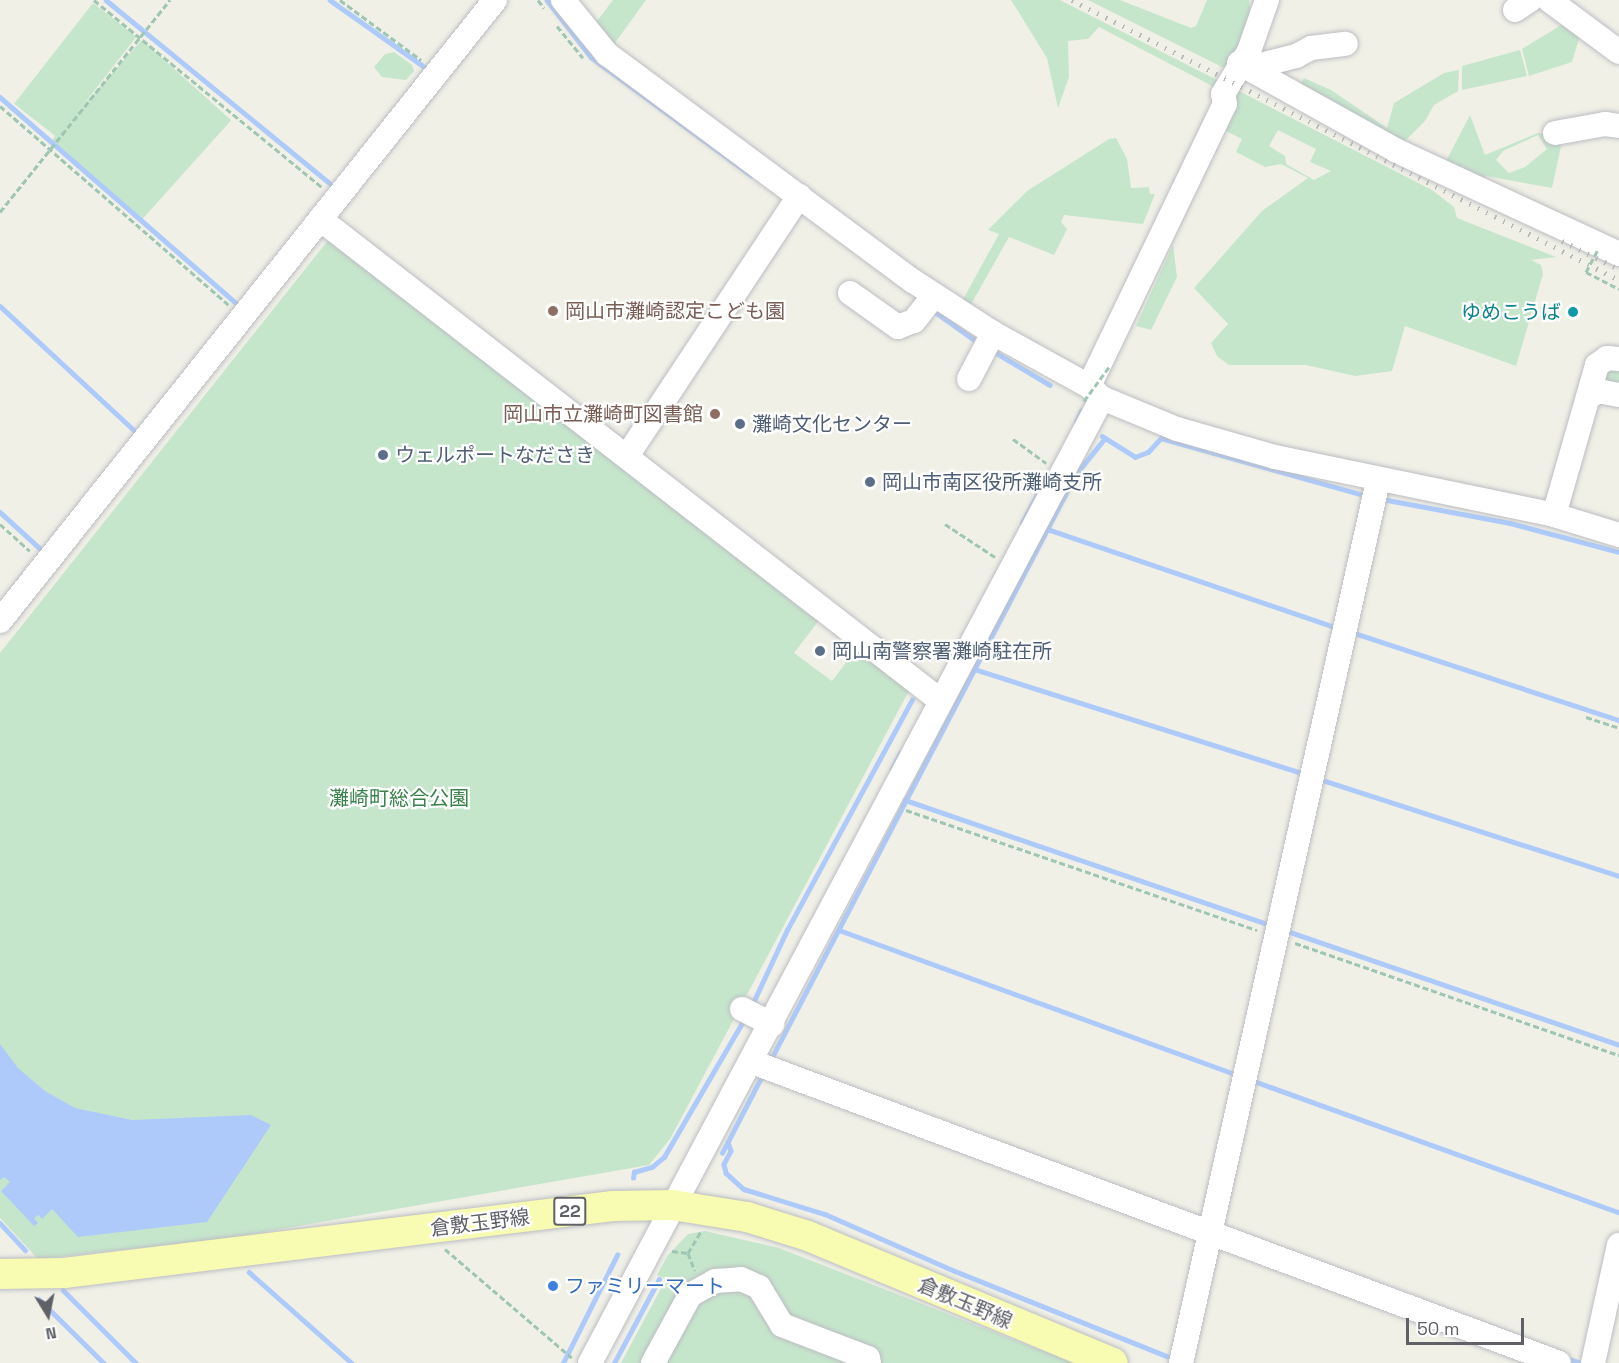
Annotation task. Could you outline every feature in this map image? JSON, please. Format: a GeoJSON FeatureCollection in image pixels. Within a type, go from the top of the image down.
{"type":"FeatureCollection","features":[{"type":"Feature","properties":{"kind":"main road","name":"倉敷玉野線"},"geometry":{"type":"LineString","coordinates":[[0,1274],[64,1273],[613,1206],[672,1204],[747,1217],[808,1236],[1113,1363]]}},
{"type":"Feature","properties":{"kind":"street"},"geometry":{"type":"LineString","coordinates":[[0,621],[495,0]]}},
{"type":"Feature","properties":{"kind":"street"},"geometry":{"type":"LineString","coordinates":[[563,0],[607,54],[794,203],[929,302],[988,342],[1091,395],[1177,429],[1376,492],[1554,515],[1619,535]]}},
{"type":"Feature","properties":{"kind":"street"},"geometry":{"type":"LineString","coordinates":[[581,1361],[672,1204],[761,1066],[756,1016],[941,701],[1091,395],[1225,104],[1223,94],[1244,66],[1267,0]]}},
{"type":"Feature","properties":{"kind":"street"},"geometry":{"type":"LineString","coordinates":[[1549,0],[1619,51]]}},
{"type":"Feature","properties":{"kind":"street"},"geometry":{"type":"LineString","coordinates":[[1244,66],[1296,56],[1311,48],[1347,44]]}},
{"type":"Feature","properties":{"kind":"street"},"geometry":{"type":"LineString","coordinates":[[1244,66],[1261,79],[1395,150],[1608,252]]}},
{"type":"Feature","properties":{"kind":"street"},"geometry":{"type":"LineString","coordinates":[[1555,134],[1605,124],[1619,126]]}},
{"type":"Feature","properties":{"kind":"street"},"geometry":{"type":"LineString","coordinates":[[627,456],[794,203]]}},
{"type":"Feature","properties":{"kind":"street"},"geometry":{"type":"LineString","coordinates":[[320,219],[941,701]]}},
{"type":"Feature","properties":{"kind":"street"},"geometry":{"type":"LineString","coordinates":[[849,293],[898,327],[914,321],[929,302]]}},
{"type":"Feature","properties":{"kind":"street"},"geometry":{"type":"LineString","coordinates":[[969,379],[988,342]]}},
{"type":"Feature","properties":{"kind":"street"},"geometry":{"type":"LineString","coordinates":[[1554,515],[1597,365],[1607,358],[1619,359]]}},
{"type":"Feature","properties":{"kind":"street"},"geometry":{"type":"LineString","coordinates":[[1588,397],[1598,391],[1619,395]]}},
{"type":"Feature","properties":{"kind":"street"},"geometry":{"type":"LineString","coordinates":[[1182,1361],[1376,492]]}},
{"type":"Feature","properties":{"kind":"street"},"geometry":{"type":"LineString","coordinates":[[761,1066],[1559,1363]]}},
{"type":"Feature","properties":{"kind":"street"},"geometry":{"type":"LineString","coordinates":[[1593,1363],[1619,1245]]}},
{"type":"Feature","properties":{"kind":"street"},"geometry":{"type":"LineString","coordinates":[[653,1363],[690,1295],[715,1281],[741,1279],[759,1287],[782,1325],[868,1358],[869,1363]]}},
{"type":"Feature","properties":{"kind":"path"},"geometry":{"type":"LineString","coordinates":[[94,0],[142,35],[336,198]]}},
{"type":"Feature","properties":{"kind":"path"},"geometry":{"type":"LineString","coordinates":[[0,212],[170,0]]}},
{"type":"Feature","properties":{"kind":"path"},"geometry":{"type":"LineString","coordinates":[[340,0],[439,69]]}},
{"type":"Feature","properties":{"kind":"path"},"geometry":{"type":"LineString","coordinates":[[0,106],[242,316]]}},
{"type":"Feature","properties":{"kind":"path"},"geometry":{"type":"LineString","coordinates":[[1608,252],[1586,272],[1619,289]]}},
{"type":"Feature","properties":{"kind":"path"},"geometry":{"type":"LineString","coordinates":[[1091,395],[1109,367]]}},
{"type":"Feature","properties":{"kind":"path"},"geometry":{"type":"LineString","coordinates":[[1013,439],[1046,463]]}},
{"type":"Feature","properties":{"kind":"path"},"geometry":{"type":"LineString","coordinates":[[0,524],[44,565]]}},
{"type":"Feature","properties":{"kind":"path"},"geometry":{"type":"LineString","coordinates":[[945,524],[995,557]]}},
{"type":"Feature","properties":{"kind":"path"},"geometry":{"type":"LineString","coordinates":[[1586,717],[1619,728]]}},
{"type":"Feature","properties":{"kind":"path"},"geometry":{"type":"LineString","coordinates":[[666,1250],[688,1253],[704,1227]]}},
{"type":"Feature","properties":{"kind":"path"},"geometry":{"type":"LineString","coordinates":[[438,1228],[442,1246],[564,1352],[581,1361]]}},
{"type":"Feature","properties":{"kind":"green space"},"geometry":{"type":"Polygon","coordinates":[[[613,0],[646,0],[612,47],[594,25],[613,0]]]}},
{"type":"Feature","properties":{"kind":"green space"},"geometry":{"type":"Polygon","coordinates":[[[1011,0],[1060,0],[1221,82],[1218,89],[1099,27],[1088,39],[1068,41],[1069,77],[1058,108],[1047,58],[1011,0]]]}},
{"type":"Feature","properties":{"kind":"green space"},"geometry":{"type":"Polygon","coordinates":[[[1088,0],[1120,0],[1191,28],[1196,26],[1207,0],[1249,0],[1251,13],[1235,57],[1228,67],[1222,67],[1088,0]]]}},
{"type":"Feature","properties":{"kind":"green space"},"geometry":{"type":"Polygon","coordinates":[[[93,3],[136,37],[58,138],[14,104],[93,3]]]}},
{"type":"Feature","properties":{"kind":"green space"},"geometry":{"type":"Polygon","coordinates":[[[1568,21],[1581,32],[1572,62],[1529,76],[1522,49],[1568,21]]]}},
{"type":"Feature","properties":{"kind":"green space"},"geometry":{"type":"Polygon","coordinates":[[[142,40],[231,120],[142,220],[52,140],[142,40]]]}},
{"type":"Feature","properties":{"kind":"green space"},"geometry":{"type":"Polygon","coordinates":[[[1520,50],[1527,76],[1462,90],[1462,66],[1520,50]]]}},
{"type":"Feature","properties":{"kind":"green space"},"geometry":{"type":"Polygon","coordinates":[[[394,52],[412,65],[414,71],[406,80],[382,77],[374,67],[385,54],[394,52]]]}},
{"type":"Feature","properties":{"kind":"green space"},"geometry":{"type":"Polygon","coordinates":[[[1459,70],[1458,91],[1434,105],[1425,121],[1406,140],[1396,143],[1296,91],[1304,78],[1331,90],[1387,128],[1394,103],[1444,73],[1459,70]]]}},
{"type":"Feature","properties":{"kind":"green space"},"geometry":{"type":"Polygon","coordinates":[[[1237,90],[1432,190],[1454,207],[1457,218],[1556,257],[1531,260],[1541,265],[1543,274],[1516,366],[1405,326],[1392,371],[1355,376],[1306,365],[1229,365],[1217,356],[1211,343],[1228,324],[1194,288],[1262,211],[1308,178],[1281,164],[1265,167],[1236,152],[1242,139],[1226,131],[1236,106],[1237,90]],[[1278,130],[1269,146],[1285,156],[1286,164],[1314,180],[1331,171],[1310,162],[1316,149],[1278,130]]]}},
{"type":"Feature","properties":{"kind":"green space"},"geometry":{"type":"Polygon","coordinates":[[[1470,115],[1485,155],[1538,133],[1563,137],[1552,188],[1486,176],[1484,182],[1444,165],[1470,115]],[[1538,135],[1503,151],[1496,160],[1509,173],[1525,167],[1547,149],[1538,135]]]}},
{"type":"Feature","properties":{"kind":"green space"},"geometry":{"type":"Polygon","coordinates":[[[1116,138],[1127,159],[1131,188],[1149,187],[1150,194],[1155,194],[1143,224],[1064,215],[1061,222],[1067,229],[1054,255],[1009,237],[969,308],[961,303],[999,234],[988,230],[1027,191],[1109,139],[1116,138]]]}},
{"type":"Feature","properties":{"kind":"green space","name":"灘崎町総合公園"},"geometry":{"type":"Polygon","coordinates":[[[329,239],[820,619],[794,653],[832,681],[857,648],[911,687],[670,1139],[649,1165],[230,1238],[38,1259],[0,1218],[0,653],[329,239]]]}},
{"type":"Feature","properties":{"kind":"green space"},"geometry":{"type":"Polygon","coordinates":[[[1173,245],[1177,277],[1151,330],[1136,326],[1173,245]]]}},
{"type":"Feature","properties":{"kind":"green space"},"geometry":{"type":"Polygon","coordinates":[[[1619,365],[1619,387],[1606,384],[1599,372],[1619,365]]]}},
{"type":"Feature","properties":{"kind":"green space"},"geometry":{"type":"Polygon","coordinates":[[[705,1231],[779,1248],[1073,1363],[621,1363],[666,1279],[657,1275],[668,1255],[688,1234],[705,1231]]]}},
{"type":"Feature","properties":{"kind":"water"},"geometry":{"type":"Polygon","coordinates":[[[0,1044],[18,1068],[45,1091],[75,1108],[132,1120],[251,1115],[271,1125],[207,1222],[78,1237],[52,1209],[42,1219],[39,1215],[34,1218],[38,1223],[34,1226],[1,1191],[10,1182],[4,1177],[0,1180],[0,1044]]]}},
{"type":"Feature","properties":{"kind":"waterway"},"geometry":{"type":"LineString","coordinates":[[106,0],[333,186]]}},
{"type":"Feature","properties":{"kind":"waterway"},"geometry":{"type":"LineString","coordinates":[[330,0],[429,70]]}},
{"type":"Feature","properties":{"kind":"waterway"},"geometry":{"type":"LineString","coordinates":[[547,0],[591,57],[751,175]]}},
{"type":"Feature","properties":{"kind":"waterway"},"geometry":{"type":"LineString","coordinates":[[0,97],[241,307]]}},
{"type":"Feature","properties":{"kind":"waterway"},"geometry":{"type":"LineString","coordinates":[[0,306],[138,434]]}},
{"type":"Feature","properties":{"kind":"waterway"},"geometry":{"type":"LineString","coordinates":[[931,309],[980,344]]}},
{"type":"Feature","properties":{"kind":"waterway"},"geometry":{"type":"LineString","coordinates":[[993,351],[1050,385]]}},
{"type":"Feature","properties":{"kind":"waterway"},"geometry":{"type":"LineString","coordinates":[[1076,422],[1081,411]]}},
{"type":"Feature","properties":{"kind":"waterway"},"geometry":{"type":"LineString","coordinates":[[1102,436],[1135,457],[1148,452],[1161,438],[1368,496]]}},
{"type":"Feature","properties":{"kind":"waterway"},"geometry":{"type":"LineString","coordinates":[[770,1061],[1076,474],[1105,438]]}},
{"type":"Feature","properties":{"kind":"waterway"},"geometry":{"type":"LineString","coordinates":[[1022,523],[1038,493]]}},
{"type":"Feature","properties":{"kind":"waterway"},"geometry":{"type":"LineString","coordinates":[[1382,499],[1510,523],[1619,552]]}},
{"type":"Feature","properties":{"kind":"waterway"},"geometry":{"type":"LineString","coordinates":[[0,512],[45,553]]}},
{"type":"Feature","properties":{"kind":"waterway"},"geometry":{"type":"LineString","coordinates":[[1047,529],[1337,628]]}},
{"type":"Feature","properties":{"kind":"waterway"},"geometry":{"type":"LineString","coordinates":[[1351,632],[1619,720]]}},
{"type":"Feature","properties":{"kind":"waterway"},"geometry":{"type":"LineString","coordinates":[[974,669],[1306,774]]}},
{"type":"Feature","properties":{"kind":"waterway"},"geometry":{"type":"LineString","coordinates":[[752,1005],[787,930],[912,700]]}},
{"type":"Feature","properties":{"kind":"waterway"},"geometry":{"type":"LineString","coordinates":[[892,769],[900,753]]}},
{"type":"Feature","properties":{"kind":"waterway"},"geometry":{"type":"LineString","coordinates":[[1319,779],[1619,876]]}},
{"type":"Feature","properties":{"kind":"waterway"},"geometry":{"type":"LineString","coordinates":[[905,800],[1270,925]]}},
{"type":"Feature","properties":{"kind":"waterway"},"geometry":{"type":"LineString","coordinates":[[839,930],[1238,1075]]}},
{"type":"Feature","properties":{"kind":"waterway"},"geometry":{"type":"LineString","coordinates":[[1284,930],[1619,1045]]}},
{"type":"Feature","properties":{"kind":"waterway"},"geometry":{"type":"LineString","coordinates":[[633,1178],[634,1172],[652,1167],[664,1157],[745,1018]]}},
{"type":"Feature","properties":{"kind":"waterway"},"geometry":{"type":"LineString","coordinates":[[722,1153],[763,1074]]}},
{"type":"Feature","properties":{"kind":"waterway"},"geometry":{"type":"LineString","coordinates":[[1251,1080],[1618,1212]]}},
{"type":"Feature","properties":{"kind":"waterway"},"geometry":{"type":"LineString","coordinates":[[728,1142],[731,1151],[724,1164],[726,1173],[744,1189],[825,1214],[955,1271],[1174,1359]]}},
{"type":"Feature","properties":{"kind":"waterway"},"geometry":{"type":"LineString","coordinates":[[0,1223],[25,1250]]}},
{"type":"Feature","properties":{"kind":"waterway"},"geometry":{"type":"LineString","coordinates":[[563,1363],[617,1255]]}},
{"type":"Feature","properties":{"kind":"waterway"},"geometry":{"type":"LineString","coordinates":[[249,1272],[352,1363]]}},
{"type":"Feature","properties":{"kind":"waterway"},"geometry":{"type":"LineString","coordinates":[[614,1363],[659,1279]]}},
{"type":"Feature","properties":{"kind":"waterway"},"geometry":{"type":"LineString","coordinates":[[63,1290],[136,1363]]}},
{"type":"Feature","properties":{"kind":"waterway"},"geometry":{"type":"LineString","coordinates":[[39,1299],[104,1363]]}},
{"type":"Feature","properties":{"kind":"waterway"},"geometry":{"type":"LineString","coordinates":[[1566,1358],[1581,1363]]}},
{"type":"Feature","properties":{"kind":"railway"},"geometry":{"type":"LineString","coordinates":[[1072,0],[1619,280]]}},
{"type":"Feature","properties":{"kind":"railway"},"geometry":{"type":"LineString","coordinates":[[1562,241],[1619,269]]}},
{"type":"Feature","properties":{"kind":"place","name":"岡山市灘崎認定こども園"},"geometry":{"type":"Point","coordinates":[553,311]}},
{"type":"Feature","properties":{"kind":"place","name":"ゆめこうば"},"geometry":{"type":"Point","coordinates":[1573,312]}},
{"type":"Feature","properties":{"kind":"place","name":"岡山市立灘崎町図書館"},"geometry":{"type":"Point","coordinates":[715,414]}},
{"type":"Feature","properties":{"kind":"place","name":"灘崎文化センター"},"geometry":{"type":"Point","coordinates":[740,424]}},
{"type":"Feature","properties":{"kind":"place","name":"ウェルポートなださき"},"geometry":{"type":"Point","coordinates":[383,455]}},
{"type":"Feature","properties":{"kind":"place","name":"岡山市南区役所灘崎支所"},"geometry":{"type":"Point","coordinates":[870,482]}},
{"type":"Feature","properties":{"kind":"place","name":"岡山南警察署灘崎駐在所"},"geometry":{"type":"Point","coordinates":[820,651]}},
{"type":"Feature","properties":{"kind":"place","name":"ファミリーマート"},"geometry":{"type":"Point","coordinates":[553,1286]}}]}
